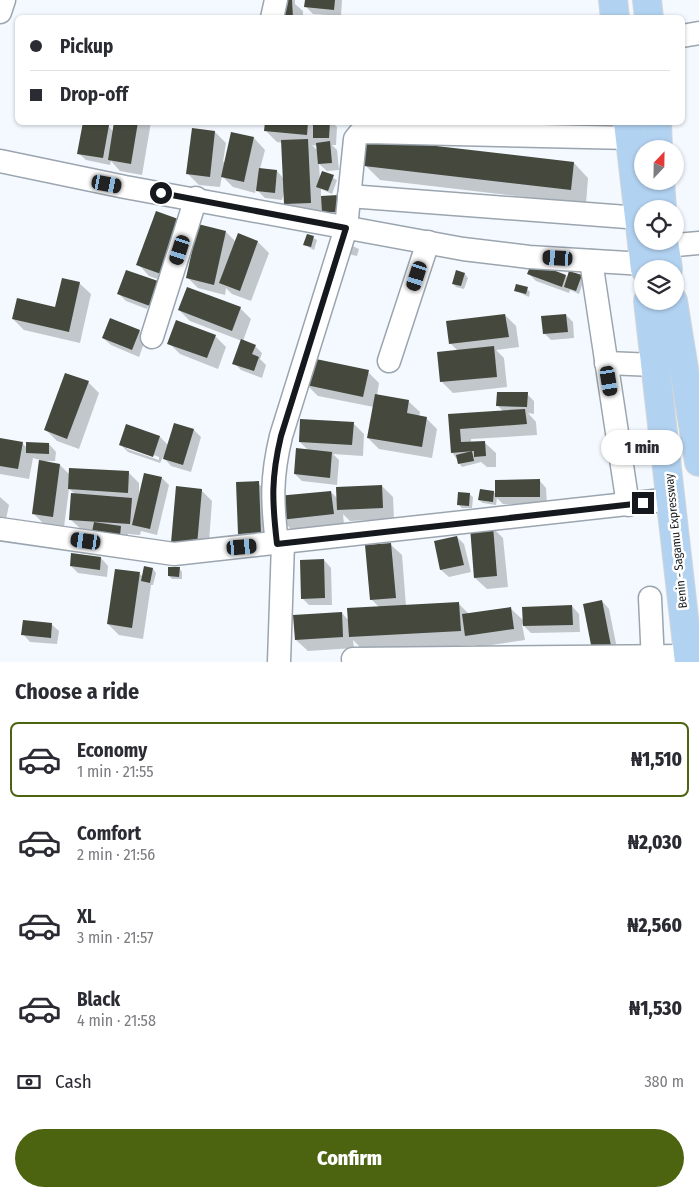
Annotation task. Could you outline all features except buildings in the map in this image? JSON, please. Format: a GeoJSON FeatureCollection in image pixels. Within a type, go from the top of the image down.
{"type":"FeatureCollection","features":[{"type":"Feature","properties":{"kind":"highway"},"geometry":{"type":"LineString","coordinates":[[613,0],[616,15]]}},
{"type":"Feature","properties":{"kind":"highway"},"geometry":{"type":"LineString","coordinates":[[647,0],[649,15]]}},
{"type":"Feature","properties":{"kind":"highway"},"geometry":{"type":"LineString","coordinates":[[657,125],[658,140]]}},
{"type":"Feature","properties":{"kind":"highway"},"geometry":{"type":"LineString","coordinates":[[629,130],[648,200]]}},
{"type":"Feature","properties":{"kind":"highway","name":"Benin - Sagamu Expressway"},"geometry":{"type":"LineString","coordinates":[[649,310],[689,659]]}},
{"type":"Feature","properties":{"kind":"highway"},"geometry":{"type":"LineString","coordinates":[[674,310],[699,462]]}},
{"type":"Feature","properties":{"kind":"street"},"geometry":{"type":"LineString","coordinates":[[0,12],[4,0]]}},
{"type":"Feature","properties":{"kind":"street"},"geometry":{"type":"LineString","coordinates":[[273,15],[276,0]]}},
{"type":"Feature","properties":{"kind":"street"},"geometry":{"type":"LineString","coordinates":[[685,35],[699,33]]}},
{"type":"Feature","properties":{"kind":"street"},"geometry":{"type":"LineString","coordinates":[[279,662],[280,544],[272,506],[273,470],[281,436],[346,228],[355,139],[360,134],[629,130]]}},
{"type":"Feature","properties":{"kind":"street"},"geometry":{"type":"LineString","coordinates":[[0,161],[125,187],[196,198],[346,228],[504,254],[591,260],[657,258],[699,242]]}},
{"type":"Feature","properties":{"kind":"street"},"geometry":{"type":"LineString","coordinates":[[349,196],[634,212]]}},
{"type":"Feature","properties":{"kind":"street"},"geometry":{"type":"LineString","coordinates":[[152,337],[196,198]]}},
{"type":"Feature","properties":{"kind":"street"},"geometry":{"type":"LineString","coordinates":[[389,361],[428,242]]}},
{"type":"Feature","properties":{"kind":"street"},"geometry":{"type":"LineString","coordinates":[[591,260],[628,505]]}},
{"type":"Feature","properties":{"kind":"street"},"geometry":{"type":"LineString","coordinates":[[606,363],[655,364]]}},
{"type":"Feature","properties":{"kind":"street"},"geometry":{"type":"LineString","coordinates":[[0,529],[174,554],[280,544],[439,524],[672,499]]}},
{"type":"Feature","properties":{"kind":"street"},"geometry":{"type":"LineString","coordinates":[[650,598],[653,660]]}},
{"type":"Feature","properties":{"kind":"street"},"geometry":{"type":"LineString","coordinates":[[353,659],[689,659]]}},
{"type":"Feature","properties":{"kind":"route"},"geometry":{"type":"LineString","coordinates":[[161,193],[196,198],[346,228],[281,436],[273,470],[272,506],[277,544],[439,524],[643,503]]}}]}
